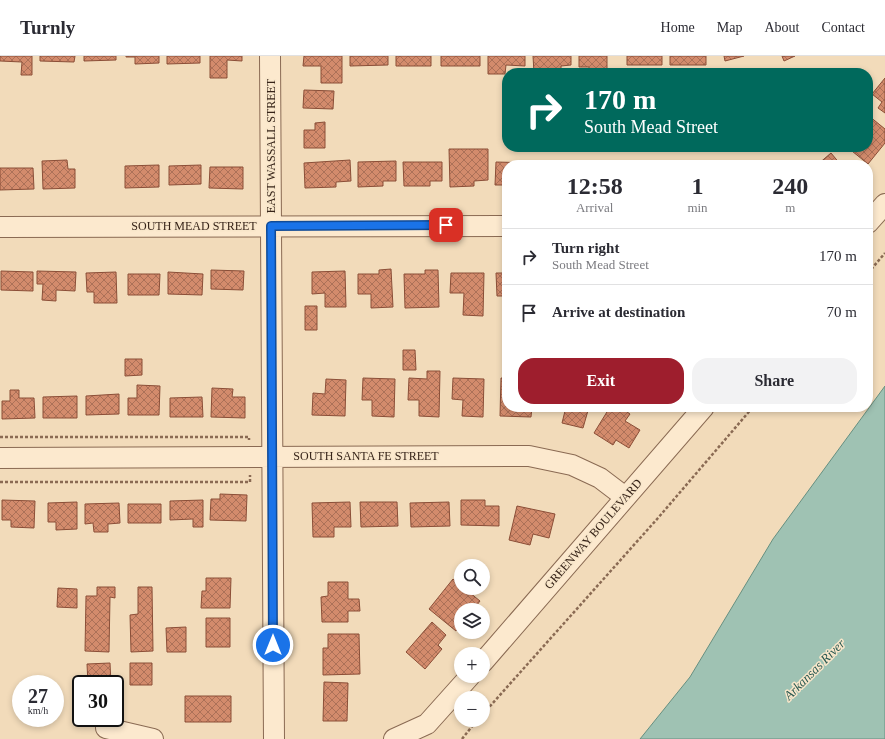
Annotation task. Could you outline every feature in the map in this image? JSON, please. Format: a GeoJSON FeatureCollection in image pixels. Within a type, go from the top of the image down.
{"type":"FeatureCollection","features":[{"type":"Feature","properties":{"kind":"street","name":"EAST WASSALL STREET"},"geometry":{"type":"LineString","coordinates":[[270,56],[274,739]]}},
{"type":"Feature","properties":{"kind":"street"},"geometry":{"type":"LineString","coordinates":[[873,217],[885,204]]}},
{"type":"Feature","properties":{"kind":"street","name":"SOUTH MEAD STREET"},"geometry":{"type":"LineString","coordinates":[[0,227],[502,226]]}},
{"type":"Feature","properties":{"kind":"street","name":"GREENWAY BOULEVARD"},"geometry":{"type":"LineString","coordinates":[[490,654],[700,412]]}},
{"type":"Feature","properties":{"kind":"street","name":"SOUTH SANTA FE STREET"},"geometry":{"type":"LineString","coordinates":[[0,458],[528,456],[572,465],[600,478],[625,497]]}},
{"type":"Feature","properties":{"kind":"street"},"geometry":{"type":"LineString","coordinates":[[394,739],[427,724],[464,683]]}},
{"type":"Feature","properties":{"kind":"street"},"geometry":{"type":"LineString","coordinates":[[106,728],[153,739]]}},
{"type":"Feature","properties":{"kind":"path"},"geometry":{"type":"LineString","coordinates":[[873,267],[885,253]]}},
{"type":"Feature","properties":{"kind":"path"},"geometry":{"type":"LineString","coordinates":[[490,706],[658,518],[749,412]]}},
{"type":"Feature","properties":{"kind":"path"},"geometry":{"type":"LineString","coordinates":[[462,739],[471,727]]}},
{"type":"Feature","properties":{"kind":"water","name":"Arkansas River"},"geometry":{"type":"Polygon","coordinates":[[[885,386],[885,739],[640,739],[690,677],[773,539],[866,412],[873,412],[873,402],[885,386]]]}},
{"type":"Feature","properties":{"kind":"building"},"geometry":{"type":"Polygon","coordinates":[[[0,56],[32,56],[32,75],[21,75],[22,62],[0,61],[0,56]]]}},
{"type":"Feature","properties":{"kind":"building"},"geometry":{"type":"Polygon","coordinates":[[[40,56],[75,56],[74,62],[40,61],[40,56]]]}},
{"type":"Feature","properties":{"kind":"building"},"geometry":{"type":"Polygon","coordinates":[[[84,56],[116,56],[116,60],[84,61],[84,56]]]}},
{"type":"Feature","properties":{"kind":"building"},"geometry":{"type":"Polygon","coordinates":[[[126,56],[159,56],[159,63],[135,64],[135,57],[126,56]]]}},
{"type":"Feature","properties":{"kind":"building"},"geometry":{"type":"Polygon","coordinates":[[[167,56],[200,56],[200,63],[167,64],[167,56]]]}},
{"type":"Feature","properties":{"kind":"building"},"geometry":{"type":"Polygon","coordinates":[[[210,56],[242,56],[242,61],[227,60],[227,78],[210,78],[210,56]]]}},
{"type":"Feature","properties":{"kind":"building"},"geometry":{"type":"Polygon","coordinates":[[[304,56],[342,56],[342,83],[321,83],[321,66],[303,66],[304,56]]]}},
{"type":"Feature","properties":{"kind":"building"},"geometry":{"type":"Polygon","coordinates":[[[350,56],[388,56],[388,65],[350,66],[350,56]]]}},
{"type":"Feature","properties":{"kind":"building"},"geometry":{"type":"Polygon","coordinates":[[[396,56],[431,56],[431,66],[396,66],[396,56]]]}},
{"type":"Feature","properties":{"kind":"building"},"geometry":{"type":"Polygon","coordinates":[[[441,56],[480,56],[480,66],[441,66],[441,56]]]}},
{"type":"Feature","properties":{"kind":"building"},"geometry":{"type":"Polygon","coordinates":[[[488,56],[525,56],[525,66],[506,65],[506,68],[502,68],[502,74],[488,74],[488,56]]]}},
{"type":"Feature","properties":{"kind":"building"},"geometry":{"type":"Polygon","coordinates":[[[533,56],[571,56],[571,65],[561,66],[561,68],[534,68],[533,56]]]}},
{"type":"Feature","properties":{"kind":"building"},"geometry":{"type":"Polygon","coordinates":[[[579,56],[607,56],[607,68],[579,67],[579,56]]]}},
{"type":"Feature","properties":{"kind":"building"},"geometry":{"type":"Polygon","coordinates":[[[627,56],[662,56],[662,65],[627,65],[627,56]]]}},
{"type":"Feature","properties":{"kind":"building"},"geometry":{"type":"Polygon","coordinates":[[[670,56],[706,56],[706,65],[670,65],[670,56]]]}},
{"type":"Feature","properties":{"kind":"building"},"geometry":{"type":"Polygon","coordinates":[[[724,56],[744,56],[725,61],[724,56]]]}},
{"type":"Feature","properties":{"kind":"building"},"geometry":{"type":"Polygon","coordinates":[[[782,56],[795,56],[784,61],[782,56]]]}},
{"type":"Feature","properties":{"kind":"building"},"geometry":{"type":"Polygon","coordinates":[[[885,78],[885,113],[878,108],[882,102],[873,95],[885,78]]]}},
{"type":"Feature","properties":{"kind":"building"},"geometry":{"type":"Polygon","coordinates":[[[304,90],[334,91],[333,109],[303,108],[304,90]]]}},
{"type":"Feature","properties":{"kind":"building"},"geometry":{"type":"Polygon","coordinates":[[[873,119],[885,129],[885,143],[871,160],[863,160],[853,152],[873,152],[873,119]]]}},
{"type":"Feature","properties":{"kind":"building"},"geometry":{"type":"Polygon","coordinates":[[[325,122],[325,148],[304,148],[304,130],[315,130],[315,123],[325,122]]]}},
{"type":"Feature","properties":{"kind":"building"},"geometry":{"type":"Polygon","coordinates":[[[449,149],[488,149],[488,180],[474,181],[474,186],[450,187],[449,149]]]}},
{"type":"Feature","properties":{"kind":"building"},"geometry":{"type":"Polygon","coordinates":[[[831,153],[837,160],[823,160],[831,153]]]}},
{"type":"Feature","properties":{"kind":"building"},"geometry":{"type":"Polygon","coordinates":[[[67,160],[68,169],[75,169],[75,188],[43,189],[42,161],[67,160]]]}},
{"type":"Feature","properties":{"kind":"building"},"geometry":{"type":"Polygon","coordinates":[[[350,160],[351,181],[336,182],[336,187],[305,188],[304,163],[350,160]]]}},
{"type":"Feature","properties":{"kind":"building"},"geometry":{"type":"Polygon","coordinates":[[[396,161],[396,181],[383,181],[383,186],[358,187],[358,162],[396,161]]]}},
{"type":"Feature","properties":{"kind":"building"},"geometry":{"type":"Polygon","coordinates":[[[403,162],[442,162],[442,181],[430,181],[430,186],[404,186],[403,162]]]}},
{"type":"Feature","properties":{"kind":"building"},"geometry":{"type":"Polygon","coordinates":[[[496,162],[502,162],[502,185],[495,185],[496,162]]]}},
{"type":"Feature","properties":{"kind":"building"},"geometry":{"type":"Polygon","coordinates":[[[159,165],[159,187],[125,188],[125,166],[159,165]]]}},
{"type":"Feature","properties":{"kind":"building"},"geometry":{"type":"Polygon","coordinates":[[[201,165],[201,184],[169,185],[169,166],[201,165]]]}},
{"type":"Feature","properties":{"kind":"building"},"geometry":{"type":"Polygon","coordinates":[[[210,167],[243,167],[243,189],[209,188],[210,167]]]}},
{"type":"Feature","properties":{"kind":"building"},"geometry":{"type":"Polygon","coordinates":[[[0,168],[33,168],[34,189],[0,190],[0,168]]]}},
{"type":"Feature","properties":{"kind":"building"},"geometry":{"type":"Polygon","coordinates":[[[391,269],[393,307],[371,308],[371,294],[358,294],[358,274],[379,274],[379,270],[391,269]]]}},
{"type":"Feature","properties":{"kind":"building"},"geometry":{"type":"Polygon","coordinates":[[[211,270],[244,271],[243,290],[211,289],[211,270]]]}},
{"type":"Feature","properties":{"kind":"building"},"geometry":{"type":"Polygon","coordinates":[[[425,270],[438,270],[439,307],[405,308],[404,274],[425,274],[425,270]]]}},
{"type":"Feature","properties":{"kind":"building"},"geometry":{"type":"Polygon","coordinates":[[[1,271],[33,272],[33,291],[1,290],[1,271]]]}},
{"type":"Feature","properties":{"kind":"building"},"geometry":{"type":"Polygon","coordinates":[[[37,271],[76,272],[75,291],[56,290],[56,301],[42,300],[43,284],[37,284],[37,271]]]}},
{"type":"Feature","properties":{"kind":"building"},"geometry":{"type":"Polygon","coordinates":[[[345,271],[346,307],[325,307],[325,293],[312,294],[312,272],[345,271]]]}},
{"type":"Feature","properties":{"kind":"building"},"geometry":{"type":"Polygon","coordinates":[[[116,272],[117,303],[94,303],[94,292],[87,292],[86,273],[116,272]]]}},
{"type":"Feature","properties":{"kind":"building"},"geometry":{"type":"Polygon","coordinates":[[[168,272],[203,274],[202,295],[168,294],[168,272]]]}},
{"type":"Feature","properties":{"kind":"building"},"geometry":{"type":"Polygon","coordinates":[[[451,273],[484,273],[483,316],[463,315],[464,293],[450,293],[451,273]]]}},
{"type":"Feature","properties":{"kind":"building"},"geometry":{"type":"Polygon","coordinates":[[[496,273],[502,273],[502,296],[497,296],[496,273]]]}},
{"type":"Feature","properties":{"kind":"building"},"geometry":{"type":"Polygon","coordinates":[[[128,274],[160,274],[159,295],[128,295],[128,274]]]}},
{"type":"Feature","properties":{"kind":"building"},"geometry":{"type":"Polygon","coordinates":[[[305,306],[317,306],[317,330],[305,330],[305,306]]]}},
{"type":"Feature","properties":{"kind":"building"},"geometry":{"type":"Polygon","coordinates":[[[403,350],[415,350],[416,370],[403,370],[403,350]]]}},
{"type":"Feature","properties":{"kind":"building"},"geometry":{"type":"Polygon","coordinates":[[[125,359],[142,359],[142,375],[125,376],[125,359]]]}},
{"type":"Feature","properties":{"kind":"building"},"geometry":{"type":"Polygon","coordinates":[[[427,371],[440,371],[439,417],[419,416],[419,400],[408,400],[409,378],[427,379],[427,371]]]}},
{"type":"Feature","properties":{"kind":"building"},"geometry":{"type":"Polygon","coordinates":[[[363,378],[395,379],[394,417],[372,416],[372,400],[362,400],[363,378]]]}},
{"type":"Feature","properties":{"kind":"building"},"geometry":{"type":"Polygon","coordinates":[[[453,378],[484,379],[483,417],[462,416],[463,400],[452,399],[453,378]]]}},
{"type":"Feature","properties":{"kind":"building"},"geometry":{"type":"Polygon","coordinates":[[[502,378],[502,412],[532,412],[531,417],[500,416],[502,378]]]}},
{"type":"Feature","properties":{"kind":"building"},"geometry":{"type":"Polygon","coordinates":[[[326,379],[346,380],[345,416],[312,415],[313,393],[325,394],[326,379]]]}},
{"type":"Feature","properties":{"kind":"building"},"geometry":{"type":"Polygon","coordinates":[[[137,385],[160,386],[159,415],[128,415],[128,398],[137,398],[137,385]]]}},
{"type":"Feature","properties":{"kind":"building"},"geometry":{"type":"Polygon","coordinates":[[[212,388],[233,389],[232,397],[245,397],[245,418],[211,417],[212,388]]]}},
{"type":"Feature","properties":{"kind":"building"},"geometry":{"type":"Polygon","coordinates":[[[10,390],[19,390],[19,398],[34,398],[35,418],[2,419],[2,401],[10,401],[10,390]]]}},
{"type":"Feature","properties":{"kind":"building"},"geometry":{"type":"Polygon","coordinates":[[[119,394],[119,414],[86,415],[86,396],[119,394]]]}},
{"type":"Feature","properties":{"kind":"building"},"geometry":{"type":"Polygon","coordinates":[[[77,396],[77,418],[43,418],[43,397],[77,396]]]}},
{"type":"Feature","properties":{"kind":"building"},"geometry":{"type":"Polygon","coordinates":[[[202,397],[203,417],[170,417],[170,398],[202,397]]]}},
{"type":"Feature","properties":{"kind":"building"},"geometry":{"type":"Polygon","coordinates":[[[565,412],[588,412],[583,428],[562,423],[565,412]]]}},
{"type":"Feature","properties":{"kind":"building"},"geometry":{"type":"Polygon","coordinates":[[[607,412],[627,412],[630,414],[625,421],[640,430],[629,448],[616,440],[613,445],[594,433],[607,412]]]}},
{"type":"Feature","properties":{"kind":"building"},"geometry":{"type":"Polygon","coordinates":[[[220,494],[247,495],[246,521],[210,520],[211,499],[220,499],[220,494]]]}},
{"type":"Feature","properties":{"kind":"building"},"geometry":{"type":"Polygon","coordinates":[[[2,500],[35,501],[34,528],[11,527],[11,520],[2,520],[2,500]]]}},
{"type":"Feature","properties":{"kind":"building"},"geometry":{"type":"Polygon","coordinates":[[[203,500],[203,527],[193,527],[193,519],[170,520],[170,501],[203,500]]]}},
{"type":"Feature","properties":{"kind":"building"},"geometry":{"type":"Polygon","coordinates":[[[461,500],[485,500],[485,506],[499,506],[499,526],[461,525],[461,500]]]}},
{"type":"Feature","properties":{"kind":"building"},"geometry":{"type":"Polygon","coordinates":[[[77,502],[77,529],[56,530],[56,522],[48,522],[48,503],[77,502]]]}},
{"type":"Feature","properties":{"kind":"building"},"geometry":{"type":"Polygon","coordinates":[[[350,502],[351,527],[334,527],[334,537],[313,537],[312,503],[350,502]]]}},
{"type":"Feature","properties":{"kind":"building"},"geometry":{"type":"Polygon","coordinates":[[[360,502],[397,502],[398,526],[361,527],[360,502]]]}},
{"type":"Feature","properties":{"kind":"building"},"geometry":{"type":"Polygon","coordinates":[[[449,502],[450,526],[411,527],[410,503],[449,502]]]}},
{"type":"Feature","properties":{"kind":"building"},"geometry":{"type":"Polygon","coordinates":[[[119,503],[120,523],[108,524],[108,532],[94,532],[93,523],[85,524],[85,504],[119,503]]]}},
{"type":"Feature","properties":{"kind":"building"},"geometry":{"type":"Polygon","coordinates":[[[128,504],[161,504],[161,523],[128,523],[128,504]]]}},
{"type":"Feature","properties":{"kind":"building"},"geometry":{"type":"Polygon","coordinates":[[[517,506],[555,514],[549,538],[533,534],[530,545],[509,540],[517,506]]]}},
{"type":"Feature","properties":{"kind":"building"},"geometry":{"type":"Polygon","coordinates":[[[206,578],[231,578],[230,608],[201,608],[202,591],[206,591],[206,578]]]}},
{"type":"Feature","properties":{"kind":"building"},"geometry":{"type":"Polygon","coordinates":[[[453,579],[454,595],[473,595],[480,601],[478,603],[454,603],[454,629],[429,609],[453,579]]]}},
{"type":"Feature","properties":{"kind":"building"},"geometry":{"type":"Polygon","coordinates":[[[328,582],[348,582],[348,599],[359,599],[360,611],[348,611],[348,622],[322,622],[321,597],[328,596],[328,582]]]}},
{"type":"Feature","properties":{"kind":"building"},"geometry":{"type":"Polygon","coordinates":[[[97,587],[115,587],[115,598],[110,597],[109,652],[85,651],[86,596],[97,596],[97,587]]]}},
{"type":"Feature","properties":{"kind":"building"},"geometry":{"type":"Polygon","coordinates":[[[138,587],[152,587],[153,651],[131,652],[130,615],[138,614],[138,587]]]}},
{"type":"Feature","properties":{"kind":"building"},"geometry":{"type":"Polygon","coordinates":[[[58,588],[77,589],[77,608],[57,607],[58,588]]]}},
{"type":"Feature","properties":{"kind":"building"},"geometry":{"type":"Polygon","coordinates":[[[206,618],[230,618],[230,647],[206,647],[206,618]]]}},
{"type":"Feature","properties":{"kind":"building"},"geometry":{"type":"Polygon","coordinates":[[[432,622],[446,635],[438,645],[442,649],[425,669],[406,652],[432,622]]]}},
{"type":"Feature","properties":{"kind":"building"},"geometry":{"type":"Polygon","coordinates":[[[186,627],[186,652],[167,652],[166,628],[186,627]]]}},
{"type":"Feature","properties":{"kind":"building"},"geometry":{"type":"Polygon","coordinates":[[[328,634],[359,634],[360,674],[323,675],[323,648],[328,648],[328,634]]]}},
{"type":"Feature","properties":{"kind":"building"},"geometry":{"type":"Polygon","coordinates":[[[110,663],[111,675],[88,675],[87,664],[110,663]]]}},
{"type":"Feature","properties":{"kind":"building"},"geometry":{"type":"Polygon","coordinates":[[[130,663],[152,663],[152,685],[130,685],[130,663]]]}},
{"type":"Feature","properties":{"kind":"building"},"geometry":{"type":"Polygon","coordinates":[[[324,682],[348,683],[347,721],[323,721],[324,682]]]}},
{"type":"Feature","properties":{"kind":"building"},"geometry":{"type":"Polygon","coordinates":[[[185,696],[231,696],[231,722],[185,722],[185,696]]]}},
{"type":"Feature","properties":{"kind":"route"},"geometry":{"type":"LineString","coordinates":[[273,645],[271,226],[446,225]]}}]}
